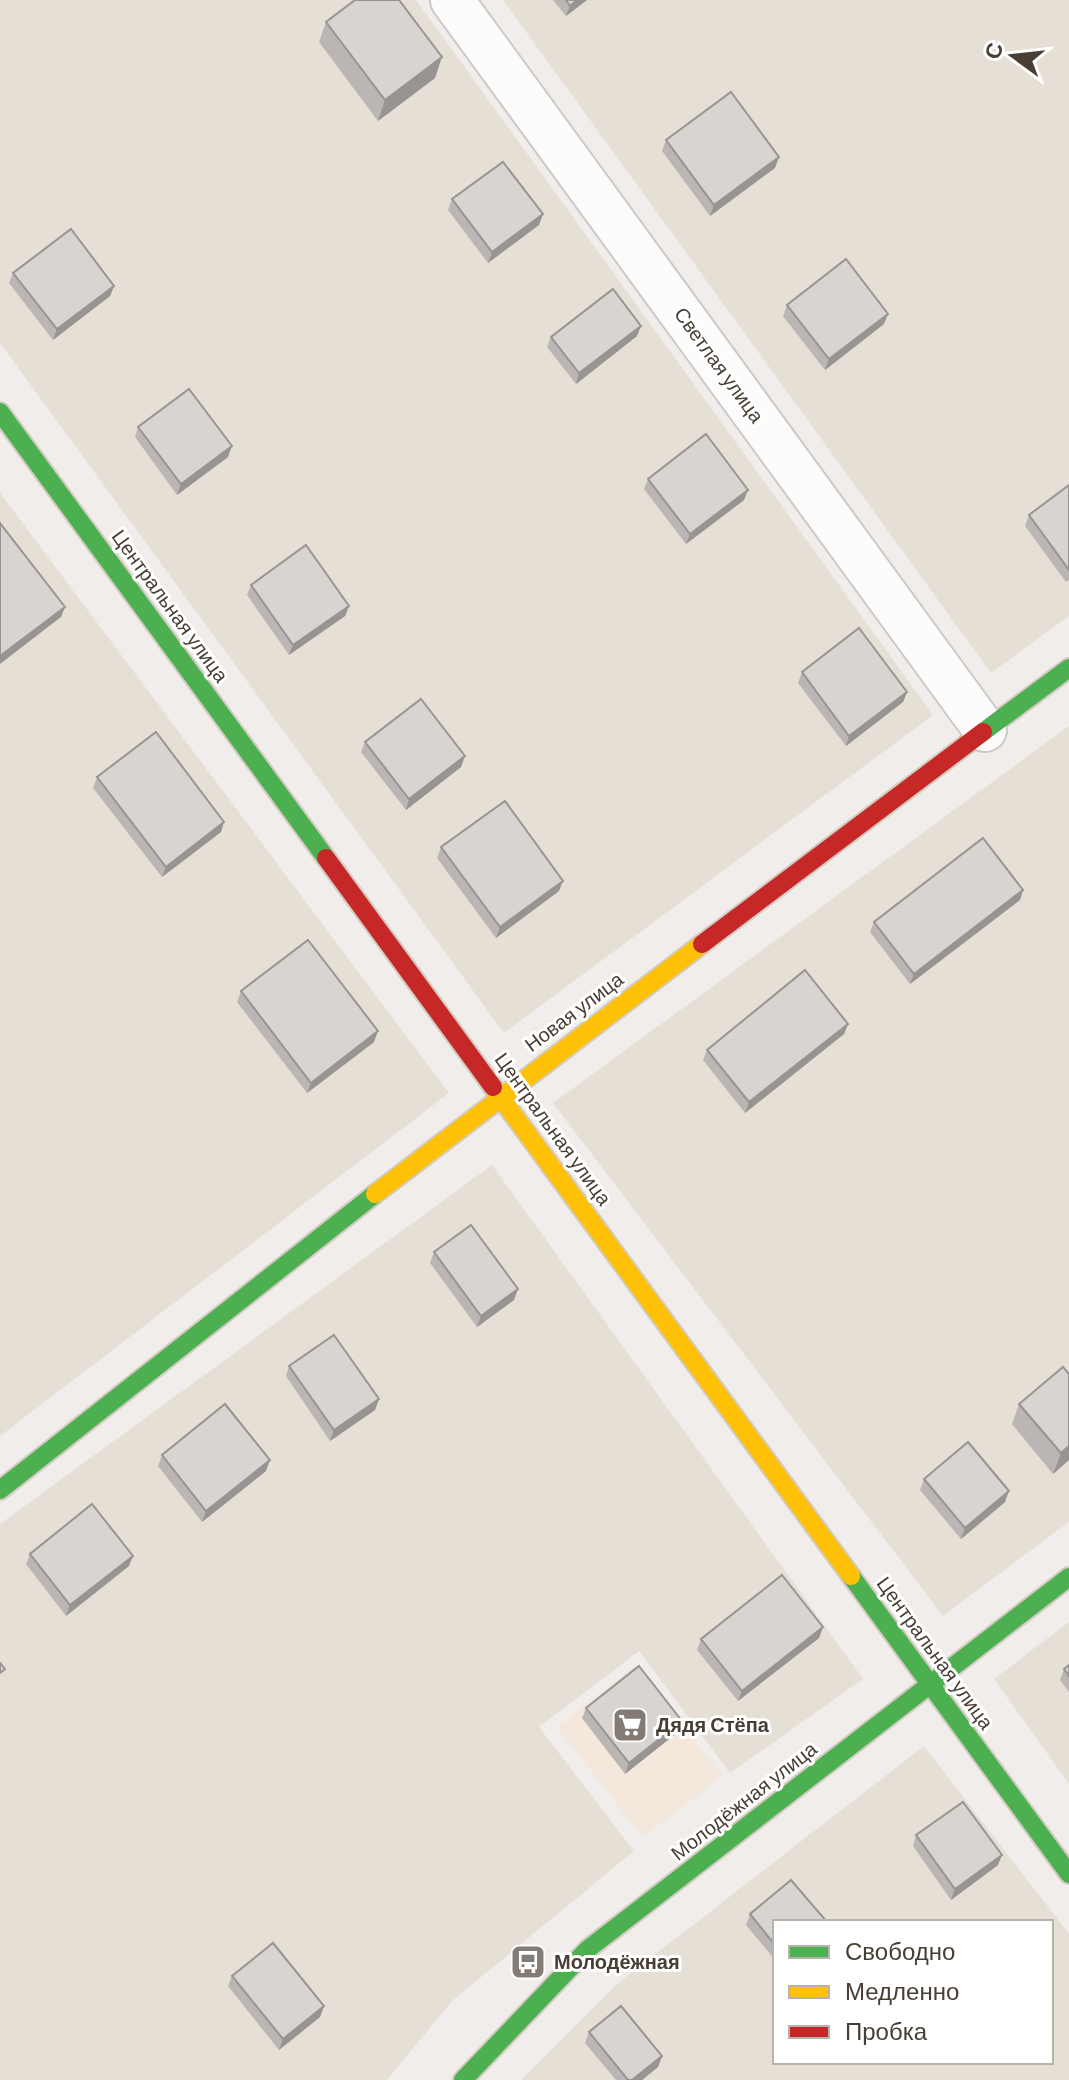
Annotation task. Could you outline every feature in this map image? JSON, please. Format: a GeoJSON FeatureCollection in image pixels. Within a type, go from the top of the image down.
{"type":"FeatureCollection","features":[{"type":"Feature","properties":{"kind":"street","name":"Светлая улица"},"geometry":{"type":"LineString","coordinates":[[452,0],[985,730]]}},
{"type":"Feature","properties":{"kind":"street","name":"Центральная улица"},"geometry":{"type":"LineString","coordinates":[[0,412],[1069,1874]]}},
{"type":"Feature","properties":{"kind":"street","name":"Новая улица"},"geometry":{"type":"LineString","coordinates":[[0,1490],[501,1095],[1069,668]]}},
{"type":"Feature","properties":{"kind":"street","name":"Молодёжная улица"},"geometry":{"type":"LineString","coordinates":[[463,2080],[588,1949],[1069,1577]]}},
{"type":"Feature","properties":{"kind":"shaded area"},"geometry":{"type":"Polygon","coordinates":[[[0,0],[416,0],[933,715],[504,1033],[0,343],[0,0]]]}},
{"type":"Feature","properties":{"kind":"shaded area"},"geometry":{"type":"Polygon","coordinates":[[[503,0],[1069,0],[1069,616],[991,673],[503,0]]]}},
{"type":"Feature","properties":{"kind":"shaded area"},"geometry":{"type":"Polygon","coordinates":[[[0,493],[449,1093],[0,1436],[0,493]]]}},
{"type":"Feature","properties":{"kind":"shaded area"},"geometry":{"type":"Polygon","coordinates":[[[1069,726],[1069,1522],[943,1616],[553,1103],[1069,726]]]}},
{"type":"Feature","properties":{"kind":"shaded area"},"geometry":{"type":"Polygon","coordinates":[[[492,1165],[863,1679],[730,1773],[639,1651],[539,1727],[634,1851],[452,2001],[387,2080],[0,2080],[0,1524],[492,1165]]]}},
{"type":"Feature","properties":{"kind":"shaded area"},"geometry":{"type":"Polygon","coordinates":[[[1069,1622],[1069,1784],[994,1679],[1069,1622]]]}},
{"type":"Feature","properties":{"kind":"shaded area"},"geometry":{"type":"Polygon","coordinates":[[[636,1665],[722,1776],[643,1837],[557,1727],[636,1665]]]}},
{"type":"Feature","properties":{"kind":"shaded area"},"geometry":{"type":"Polygon","coordinates":[[[924,1746],[1069,1934],[1069,2080],[521,2080],[617,1984],[924,1746]]]}},
{"type":"Feature","properties":{"kind":"building"},"geometry":{"type":"Polygon","coordinates":[[[355,0],[399,0],[442,57],[385,100],[326,22],[355,0]]]}},
{"type":"Feature","properties":{"kind":"building"},"geometry":{"type":"Polygon","coordinates":[[[731,92],[779,157],[714,205],[666,140],[731,92]]]}},
{"type":"Feature","properties":{"kind":"building"},"geometry":{"type":"Polygon","coordinates":[[[503,162],[543,214],[492,252],[452,199],[503,162]]]}},
{"type":"Feature","properties":{"kind":"building"},"geometry":{"type":"Polygon","coordinates":[[[71,229],[114,286],[57,329],[13,273],[71,229]]]}},
{"type":"Feature","properties":{"kind":"building"},"geometry":{"type":"Polygon","coordinates":[[[846,259],[888,314],[829,359],[787,305],[846,259]]]}},
{"type":"Feature","properties":{"kind":"building"},"geometry":{"type":"Polygon","coordinates":[[[613,289],[641,326],[579,373],[551,337],[613,289]]]}},
{"type":"Feature","properties":{"kind":"building"},"geometry":{"type":"Polygon","coordinates":[[[189,389],[232,446],[181,484],[138,427],[189,389]]]}},
{"type":"Feature","properties":{"kind":"building"},"geometry":{"type":"Polygon","coordinates":[[[706,434],[748,490],[690,534],[648,479],[706,434]]]}},
{"type":"Feature","properties":{"kind":"building"},"geometry":{"type":"Polygon","coordinates":[[[1069,485],[1069,570],[1029,515],[1069,485]]]}},
{"type":"Feature","properties":{"kind":"building"},"geometry":{"type":"Polygon","coordinates":[[[0,523],[65,607],[0,656],[0,523]]]}},
{"type":"Feature","properties":{"kind":"building"},"geometry":{"type":"Polygon","coordinates":[[[306,545],[349,606],[293,645],[251,585],[306,545]]]}},
{"type":"Feature","properties":{"kind":"building"},"geometry":{"type":"Polygon","coordinates":[[[859,628],[907,692],[849,736],[802,672],[859,628]]]}},
{"type":"Feature","properties":{"kind":"building"},"geometry":{"type":"Polygon","coordinates":[[[421,699],[465,756],[409,799],[365,742],[421,699]]]}},
{"type":"Feature","properties":{"kind":"building"},"geometry":{"type":"Polygon","coordinates":[[[156,732],[224,822],[166,867],[97,777],[156,732]]]}},
{"type":"Feature","properties":{"kind":"building"},"geometry":{"type":"Polygon","coordinates":[[[505,801],[563,881],[500,927],[441,847],[505,801]]]}},
{"type":"Feature","properties":{"kind":"building"},"geometry":{"type":"Polygon","coordinates":[[[983,838],[1023,890],[914,974],[874,922],[983,838]]]}},
{"type":"Feature","properties":{"kind":"building"},"geometry":{"type":"Polygon","coordinates":[[[308,940],[378,1031],[311,1083],[241,991],[308,940]]]}},
{"type":"Feature","properties":{"kind":"building"},"geometry":{"type":"Polygon","coordinates":[[[805,970],[848,1024],[749,1102],[707,1050],[805,970]]]}},
{"type":"Feature","properties":{"kind":"building"},"geometry":{"type":"Polygon","coordinates":[[[471,1225],[518,1289],[481,1316],[434,1252],[471,1225]]]}},
{"type":"Feature","properties":{"kind":"building"},"geometry":{"type":"Polygon","coordinates":[[[334,1335],[379,1399],[334,1430],[289,1366],[334,1335]]]}},
{"type":"Feature","properties":{"kind":"building"},"geometry":{"type":"Polygon","coordinates":[[[1063,1367],[1069,1374],[1069,1446],[1061,1453],[1019,1404],[1063,1367]]]}},
{"type":"Feature","properties":{"kind":"building"},"geometry":{"type":"Polygon","coordinates":[[[225,1404],[270,1460],[206,1511],[162,1455],[225,1404]]]}},
{"type":"Feature","properties":{"kind":"building"},"geometry":{"type":"Polygon","coordinates":[[[968,1442],[1009,1491],[965,1528],[924,1479],[968,1442]]]}},
{"type":"Feature","properties":{"kind":"building"},"geometry":{"type":"Polygon","coordinates":[[[92,1504],[133,1556],[70,1605],[30,1554],[92,1504]]]}},
{"type":"Feature","properties":{"kind":"building"},"geometry":{"type":"Polygon","coordinates":[[[782,1575],[823,1627],[742,1691],[701,1639],[782,1575]]]}},
{"type":"Feature","properties":{"kind":"building","name":"Дядя Стёпа"},"geometry":{"type":"Polygon","coordinates":[[[639,1666],[682,1721],[629,1763],[586,1708],[639,1666]]]}},
{"type":"Feature","properties":{"kind":"building"},"geometry":{"type":"Polygon","coordinates":[[[963,1802],[1002,1855],[955,1889],[916,1835],[963,1802]]]}},
{"type":"Feature","properties":{"kind":"building"},"geometry":{"type":"Polygon","coordinates":[[[791,1880],[825,1920],[773,1920],[773,1943],[750,1914],[791,1880]]]}},
{"type":"Feature","properties":{"kind":"building"},"geometry":{"type":"Polygon","coordinates":[[[273,1943],[324,2006],[283,2039],[232,1976],[273,1943]]]}},
{"type":"Feature","properties":{"kind":"building"},"geometry":{"type":"Polygon","coordinates":[[[621,2006],[662,2056],[632,2080],[628,2080],[589,2032],[621,2006]]]}},
{"type":"Feature","properties":{"kind":"traffic: fast"},"geometry":{"type":"LineString","coordinates":[[0,412],[326,858]]}},
{"type":"Feature","properties":{"kind":"traffic: fast"},"geometry":{"type":"LineString","coordinates":[[983,732],[1069,668]]}},
{"type":"Feature","properties":{"kind":"traffic: fast"},"geometry":{"type":"LineString","coordinates":[[0,1490],[375,1194]]}},
{"type":"Feature","properties":{"kind":"traffic: fast"},"geometry":{"type":"LineString","coordinates":[[851,1576],[1069,1874]]}},
{"type":"Feature","properties":{"kind":"traffic: fast"},"geometry":{"type":"LineString","coordinates":[[463,2080],[588,1949],[1069,1577]]}},
{"type":"Feature","properties":{"kind":"traffic: slow"},"geometry":{"type":"LineString","coordinates":[[375,1194],[702,944]]}},
{"type":"Feature","properties":{"kind":"traffic: slow"},"geometry":{"type":"LineString","coordinates":[[493,1087],[851,1576]]}},
{"type":"Feature","properties":{"kind":"traffic: jam"},"geometry":{"type":"LineString","coordinates":[[702,944],[983,732]]}},
{"type":"Feature","properties":{"kind":"traffic: jam"},"geometry":{"type":"LineString","coordinates":[[326,858],[493,1087]]}},
{"type":"Feature","properties":{"kind":"place","name":"Дядя Стёпа"},"geometry":{"type":"Point","coordinates":[630,1725]}},
{"type":"Feature","properties":{"kind":"place","name":"Молодёжная"},"geometry":{"type":"Point","coordinates":[528,1962]}}]}
